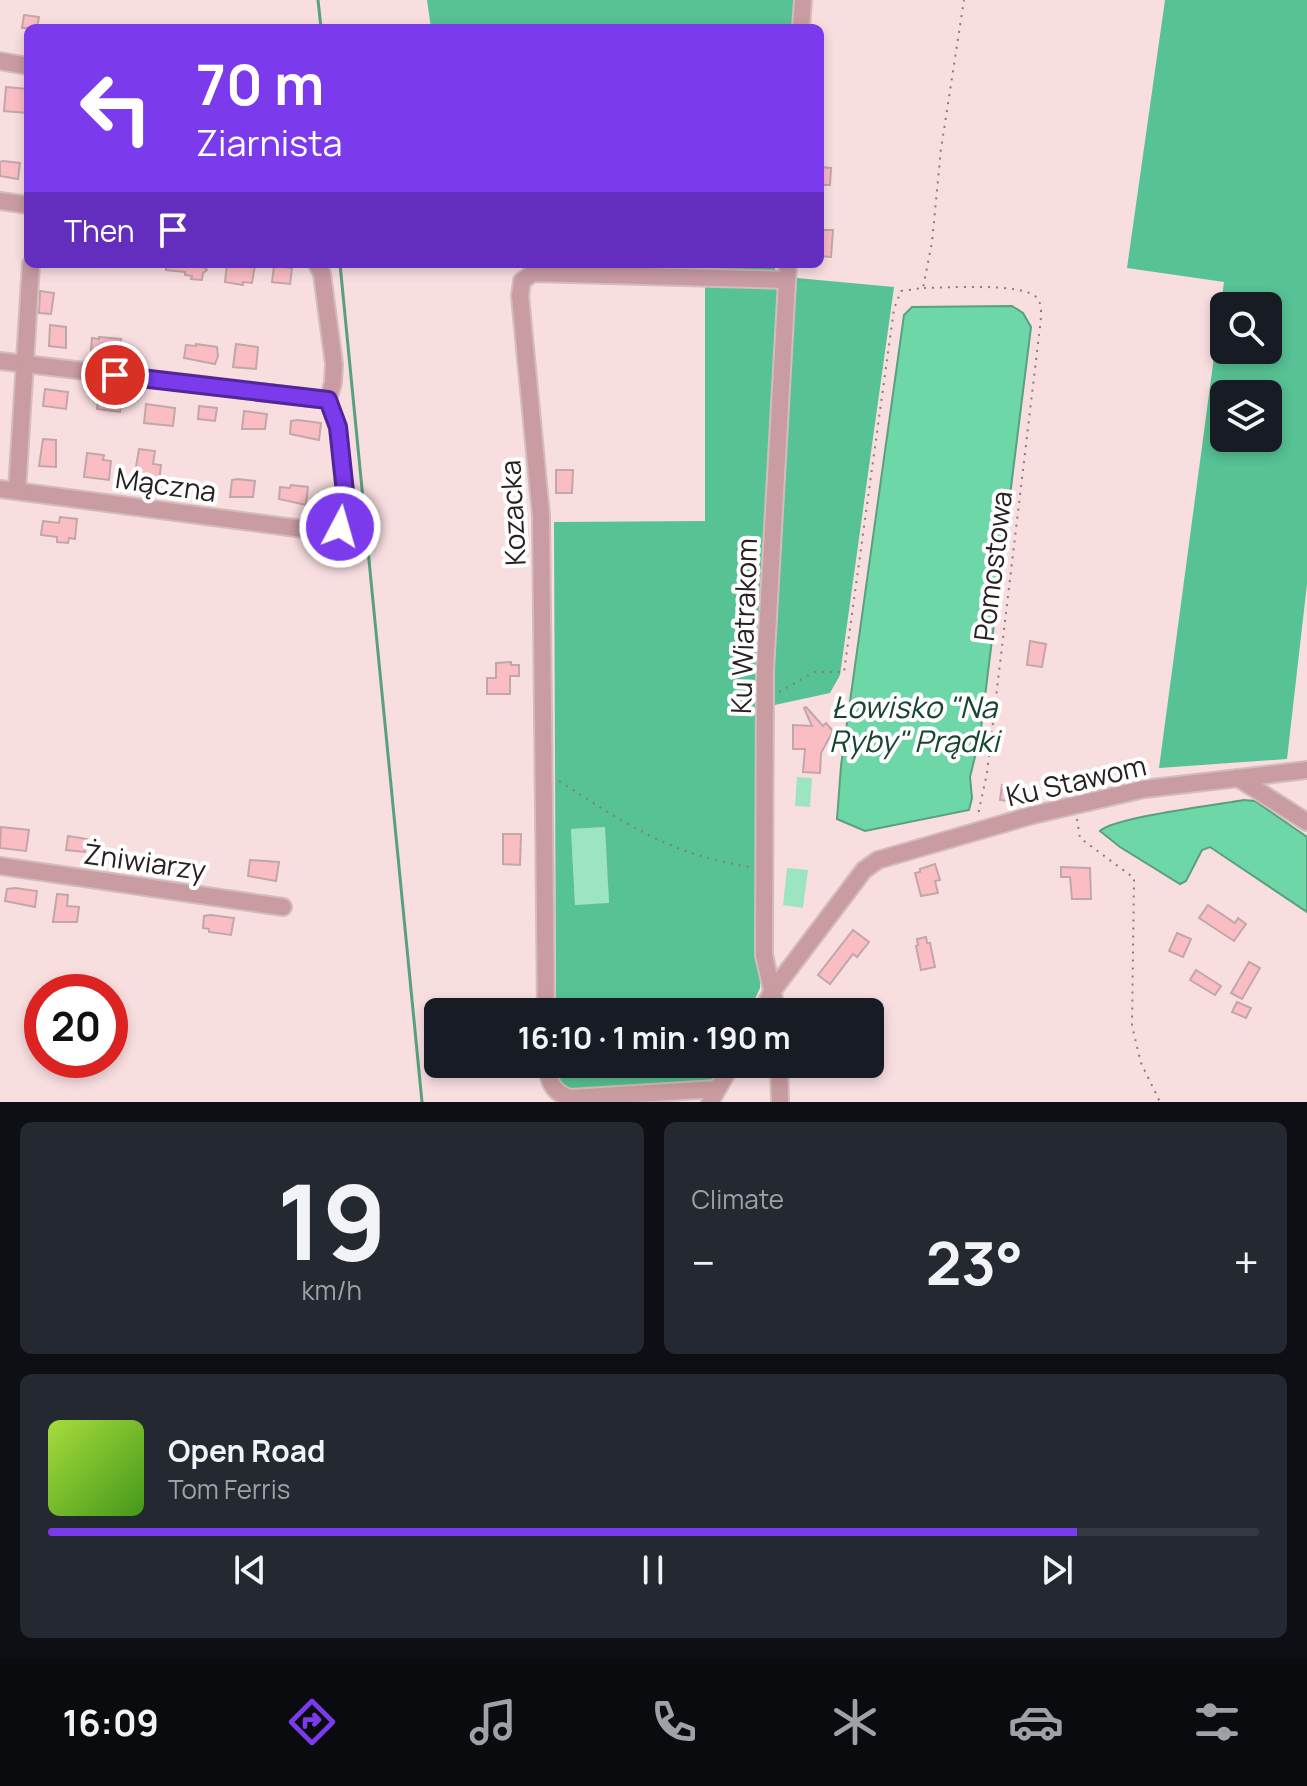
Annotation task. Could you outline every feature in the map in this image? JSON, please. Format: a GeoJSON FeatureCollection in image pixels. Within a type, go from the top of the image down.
{"type":"FeatureCollection","features":[{"type":"Feature","properties":{"kind":"street"},"geometry":{"type":"LineString","coordinates":[[801,24],[803,0]]}},
{"type":"Feature","properties":{"kind":"street"},"geometry":{"type":"LineString","coordinates":[[0,61],[24,65]]}},
{"type":"Feature","properties":{"kind":"street"},"geometry":{"type":"LineString","coordinates":[[0,201],[24,204]]}},
{"type":"Feature","properties":{"kind":"street"},"geometry":{"type":"LineString","coordinates":[[8,490],[24,364],[31,268]]}},
{"type":"Feature","properties":{"kind":"street"},"geometry":{"type":"LineString","coordinates":[[0,361],[328,400],[334,364],[319,268]]}},
{"type":"Feature","properties":{"kind":"street","name":"Ku Wiatrakom"},"geometry":{"type":"LineString","coordinates":[[775,998],[764,955],[765,702],[787,272]]}},
{"type":"Feature","properties":{"kind":"street","name":"Kozacka"},"geometry":{"type":"LineString","coordinates":[[546,998],[541,515],[520,296],[522,281],[533,273],[787,272]]}},
{"type":"Feature","properties":{"kind":"street","name":"Mączna"},"geometry":{"type":"LineString","coordinates":[[8,490],[326,532],[340,527],[347,515],[338,427],[328,400]]}},
{"type":"Feature","properties":{"kind":"street","name":"Ku Stawom"},"geometry":{"type":"LineString","coordinates":[[774,989],[864,870],[890,855],[1144,789],[1307,770]]}},
{"type":"Feature","properties":{"kind":"street"},"geometry":{"type":"LineString","coordinates":[[1238,778],[1307,822]]}},
{"type":"Feature","properties":{"kind":"street","name":"Żniwiarzy"},"geometry":{"type":"LineString","coordinates":[[0,866],[283,907]]}},
{"type":"Feature","properties":{"kind":"street"},"geometry":{"type":"LineString","coordinates":[[769,998],[774,989]]}},
{"type":"Feature","properties":{"kind":"street"},"geometry":{"type":"LineString","coordinates":[[549,1078],[554,1088],[570,1098],[714,1096],[724,1078]]}},
{"type":"Feature","properties":{"kind":"street"},"geometry":{"type":"LineString","coordinates":[[779,1078],[780,1102]]}},
{"type":"Feature","properties":{"kind":"path"},"geometry":{"type":"LineString","coordinates":[[765,702],[790,683],[814,672],[844,672],[894,309],[901,291],[923,288],[932,242],[941,149],[964,0]]}},
{"type":"Feature","properties":{"kind":"path","name":"Pomostowa"},"geometry":{"type":"LineString","coordinates":[[923,288],[1005,289],[1028,292],[1036,296],[1040,303],[1039,335],[989,758],[974,832]]}},
{"type":"Feature","properties":{"kind":"path"},"geometry":{"type":"LineString","coordinates":[[544,771],[656,841],[725,863],[764,869]]}},
{"type":"Feature","properties":{"kind":"path"},"geometry":{"type":"LineString","coordinates":[[1074,806],[1080,838],[1134,878],[1132,1026],[1141,1063],[1160,1102]]}},
{"type":"Feature","properties":{"kind":"shaded area"},"geometry":{"type":"Polygon","coordinates":[[[427,0],[794,0],[793,24],[430,24],[427,0]]]}},
{"type":"Feature","properties":{"kind":"shaded area"},"geometry":{"type":"Polygon","coordinates":[[[1165,0],[1307,0],[1307,584],[1287,759],[1159,768],[1210,387],[1210,452],[1282,452],[1282,380],[1211,380],[1213,364],[1282,364],[1282,292],[1223,292],[1224,282],[1127,268],[1165,0]]]}},
{"type":"Feature","properties":{"kind":"shaded area"},"geometry":{"type":"Polygon","coordinates":[[[542,268],[775,268],[775,276],[894,287],[840,675],[830,693],[761,708],[760,988],[755,998],[556,998],[554,522],[705,521],[705,274],[542,268]],[[605,827],[571,829],[575,905],[609,903],[605,827]]]}},
{"type":"Feature","properties":{"kind":"shaded area"},"geometry":{"type":"Polygon","coordinates":[[[797,777],[812,778],[810,807],[795,806],[797,777]]]}},
{"type":"Feature","properties":{"kind":"shaded area"},"geometry":{"type":"Polygon","coordinates":[[[606,827],[609,904],[575,905],[571,829],[606,827]]]}},
{"type":"Feature","properties":{"kind":"shaded area"},"geometry":{"type":"Polygon","coordinates":[[[787,868],[808,870],[803,908],[783,905],[787,868]]]}},
{"type":"Feature","properties":{"kind":"shaded area"},"geometry":{"type":"Polygon","coordinates":[[[714,1078],[711,1084],[568,1091],[556,1080],[714,1078]]]}},
{"type":"Feature","properties":{"kind":"water","name":"Łowisko \"Na Ryby\" Prądki"},"geometry":{"type":"Polygon","coordinates":[[[1012,306],[1023,313],[1031,327],[980,736],[970,777],[972,798],[969,810],[865,831],[837,819],[841,766],[904,315],[912,307],[1012,306]]]}},
{"type":"Feature","properties":{"kind":"water"},"geometry":{"type":"Polygon","coordinates":[[[1244,800],[1255,801],[1307,837],[1307,912],[1210,847],[1202,850],[1186,881],[1180,884],[1100,831],[1145,816],[1244,800]]]}},
{"type":"Feature","properties":{"kind":"building"},"geometry":{"type":"Polygon","coordinates":[[[24,15],[39,17],[38,24],[24,24],[22,28],[24,15]]]}},
{"type":"Feature","properties":{"kind":"building"},"geometry":{"type":"Polygon","coordinates":[[[6,87],[24,89],[24,113],[4,111],[6,87]]]}},
{"type":"Feature","properties":{"kind":"building"},"geometry":{"type":"Polygon","coordinates":[[[0,162],[20,163],[18,179],[0,176],[0,162]]]}},
{"type":"Feature","properties":{"kind":"building"},"geometry":{"type":"Polygon","coordinates":[[[824,167],[831,168],[830,185],[824,185],[824,167]]]}},
{"type":"Feature","properties":{"kind":"building"},"geometry":{"type":"Polygon","coordinates":[[[824,230],[833,230],[831,257],[824,256],[824,230]]]}},
{"type":"Feature","properties":{"kind":"building"},"geometry":{"type":"Polygon","coordinates":[[[227,268],[254,268],[252,283],[225,282],[227,268]]]}},
{"type":"Feature","properties":{"kind":"building"},"geometry":{"type":"Polygon","coordinates":[[[274,268],[292,268],[290,284],[272,282],[274,268]]]}},
{"type":"Feature","properties":{"kind":"building"},"geometry":{"type":"Polygon","coordinates":[[[166,270],[207,270],[202,280],[191,279],[192,276],[185,275],[185,272],[166,270]]]}},
{"type":"Feature","properties":{"kind":"building"},"geometry":{"type":"Polygon","coordinates":[[[40,291],[54,293],[51,314],[39,313],[40,291]]]}},
{"type":"Feature","properties":{"kind":"building"},"geometry":{"type":"Polygon","coordinates":[[[50,325],[66,327],[66,348],[49,346],[50,325]]]}},
{"type":"Feature","properties":{"kind":"building"},"geometry":{"type":"Polygon","coordinates":[[[92,338],[121,339],[119,356],[91,351],[92,338]]]}},
{"type":"Feature","properties":{"kind":"building"},"geometry":{"type":"Polygon","coordinates":[[[236,344],[258,347],[256,369],[233,367],[236,344]]]}},
{"type":"Feature","properties":{"kind":"building"},"geometry":{"type":"Polygon","coordinates":[[[186,345],[217,347],[215,364],[184,358],[186,345]]]}},
{"type":"Feature","properties":{"kind":"building"},"geometry":{"type":"Polygon","coordinates":[[[45,389],[68,392],[66,409],[43,406],[45,389]]]}},
{"type":"Feature","properties":{"kind":"building"},"geometry":{"type":"Polygon","coordinates":[[[99,394],[122,396],[120,412],[97,409],[99,394]]]}},
{"type":"Feature","properties":{"kind":"building"},"geometry":{"type":"Polygon","coordinates":[[[146,404],[175,408],[173,426],[144,423],[146,404]]]}},
{"type":"Feature","properties":{"kind":"building"},"geometry":{"type":"Polygon","coordinates":[[[199,406],[217,408],[215,421],[198,419],[199,406]]]}},
{"type":"Feature","properties":{"kind":"building"},"geometry":{"type":"Polygon","coordinates":[[[244,411],[267,414],[265,429],[242,429],[244,411]]]}},
{"type":"Feature","properties":{"kind":"building"},"geometry":{"type":"Polygon","coordinates":[[[291,421],[321,423],[319,440],[290,434],[291,421]]]}},
{"type":"Feature","properties":{"kind":"building"},"geometry":{"type":"Polygon","coordinates":[[[43,439],[56,440],[56,467],[39,466],[43,439]]]}},
{"type":"Feature","properties":{"kind":"building"},"geometry":{"type":"Polygon","coordinates":[[[139,449],[155,451],[153,464],[161,465],[159,481],[146,479],[145,486],[133,484],[139,449]]]}},
{"type":"Feature","properties":{"kind":"building"},"geometry":{"type":"Polygon","coordinates":[[[87,453],[104,455],[103,460],[111,461],[109,480],[84,477],[87,453]]]}},
{"type":"Feature","properties":{"kind":"building"},"geometry":{"type":"Polygon","coordinates":[[[556,470],[573,470],[572,493],[556,493],[556,470]]]}},
{"type":"Feature","properties":{"kind":"building"},"geometry":{"type":"Polygon","coordinates":[[[232,480],[255,481],[253,497],[230,497],[232,480]]]}},
{"type":"Feature","properties":{"kind":"building"},"geometry":{"type":"Polygon","coordinates":[[[291,485],[308,487],[306,505],[279,499],[280,487],[290,488],[291,485]]]}},
{"type":"Feature","properties":{"kind":"building"},"geometry":{"type":"Polygon","coordinates":[[[60,517],[77,519],[75,539],[69,538],[68,543],[57,542],[57,537],[41,535],[43,521],[59,523],[60,517]]]}},
{"type":"Feature","properties":{"kind":"building"},"geometry":{"type":"Polygon","coordinates":[[[1030,641],[1046,644],[1042,667],[1027,665],[1030,641]]]}},
{"type":"Feature","properties":{"kind":"building"},"geometry":{"type":"Polygon","coordinates":[[[511,662],[511,665],[519,665],[519,676],[510,676],[510,694],[487,694],[487,678],[496,678],[496,663],[511,662]]]}},
{"type":"Feature","properties":{"kind":"building"},"geometry":{"type":"Polygon","coordinates":[[[806,707],[823,726],[826,723],[833,731],[821,753],[820,773],[803,772],[805,749],[793,749],[793,725],[812,726],[806,707]]]}},
{"type":"Feature","properties":{"kind":"building"},"geometry":{"type":"Polygon","coordinates":[[[1002,785],[1022,788],[1020,803],[1000,800],[1002,785]]]}},
{"type":"Feature","properties":{"kind":"building"},"geometry":{"type":"Polygon","coordinates":[[[1,827],[29,830],[26,851],[0,848],[1,827]]]}},
{"type":"Feature","properties":{"kind":"building"},"geometry":{"type":"Polygon","coordinates":[[[503,834],[521,834],[520,865],[503,864],[503,834]]]}},
{"type":"Feature","properties":{"kind":"building"},"geometry":{"type":"Polygon","coordinates":[[[68,836],[87,839],[85,852],[66,850],[68,836]]]}},
{"type":"Feature","properties":{"kind":"building"},"geometry":{"type":"Polygon","coordinates":[[[250,860],[279,862],[276,881],[248,876],[250,860]]]}},
{"type":"Feature","properties":{"kind":"building"},"geometry":{"type":"Polygon","coordinates":[[[935,864],[940,880],[935,881],[938,893],[921,896],[915,873],[935,864]]]}},
{"type":"Feature","properties":{"kind":"building"},"geometry":{"type":"Polygon","coordinates":[[[1061,867],[1090,868],[1091,899],[1072,899],[1070,877],[1061,877],[1061,867]]]}},
{"type":"Feature","properties":{"kind":"building"},"geometry":{"type":"Polygon","coordinates":[[[7,889],[37,891],[35,907],[5,901],[7,889]]]}},
{"type":"Feature","properties":{"kind":"building"},"geometry":{"type":"Polygon","coordinates":[[[57,894],[68,895],[67,906],[79,907],[77,922],[53,922],[57,894]]]}},
{"type":"Feature","properties":{"kind":"building"},"geometry":{"type":"Polygon","coordinates":[[[1208,905],[1235,923],[1238,918],[1246,924],[1234,941],[1199,918],[1208,905]]]}},
{"type":"Feature","properties":{"kind":"building"},"geometry":{"type":"Polygon","coordinates":[[[204,916],[234,918],[231,935],[209,932],[209,929],[203,928],[204,916]]]}},
{"type":"Feature","properties":{"kind":"building"},"geometry":{"type":"Polygon","coordinates":[[[853,930],[869,942],[857,957],[853,954],[830,984],[818,975],[853,930]]]}},
{"type":"Feature","properties":{"kind":"building"},"geometry":{"type":"Polygon","coordinates":[[[1177,933],[1191,939],[1183,957],[1169,951],[1177,933]]]}},
{"type":"Feature","properties":{"kind":"building"},"geometry":{"type":"Polygon","coordinates":[[[926,937],[935,967],[921,970],[917,939],[926,937]]]}},
{"type":"Feature","properties":{"kind":"building"},"geometry":{"type":"Polygon","coordinates":[[[1249,962],[1260,968],[1242,999],[1231,993],[1249,962]]]}},
{"type":"Feature","properties":{"kind":"building"},"geometry":{"type":"Polygon","coordinates":[[[1196,970],[1221,986],[1215,995],[1190,980],[1196,970]]]}},
{"type":"Feature","properties":{"kind":"building"},"geometry":{"type":"Polygon","coordinates":[[[1237,1002],[1251,1008],[1246,1018],[1232,1012],[1237,1002]]]}},
{"type":"Feature","properties":{"kind":"waterway"},"geometry":{"type":"LineString","coordinates":[[318,0],[321,24]]}},
{"type":"Feature","properties":{"kind":"waterway"},"geometry":{"type":"LineString","coordinates":[[340,268],[422,1102]]}},
{"type":"Feature","properties":{"kind":"route"},"geometry":{"type":"LineString","coordinates":[[115,375],[328,400],[338,427],[345,492],[347,515],[340,527]]}}]}
